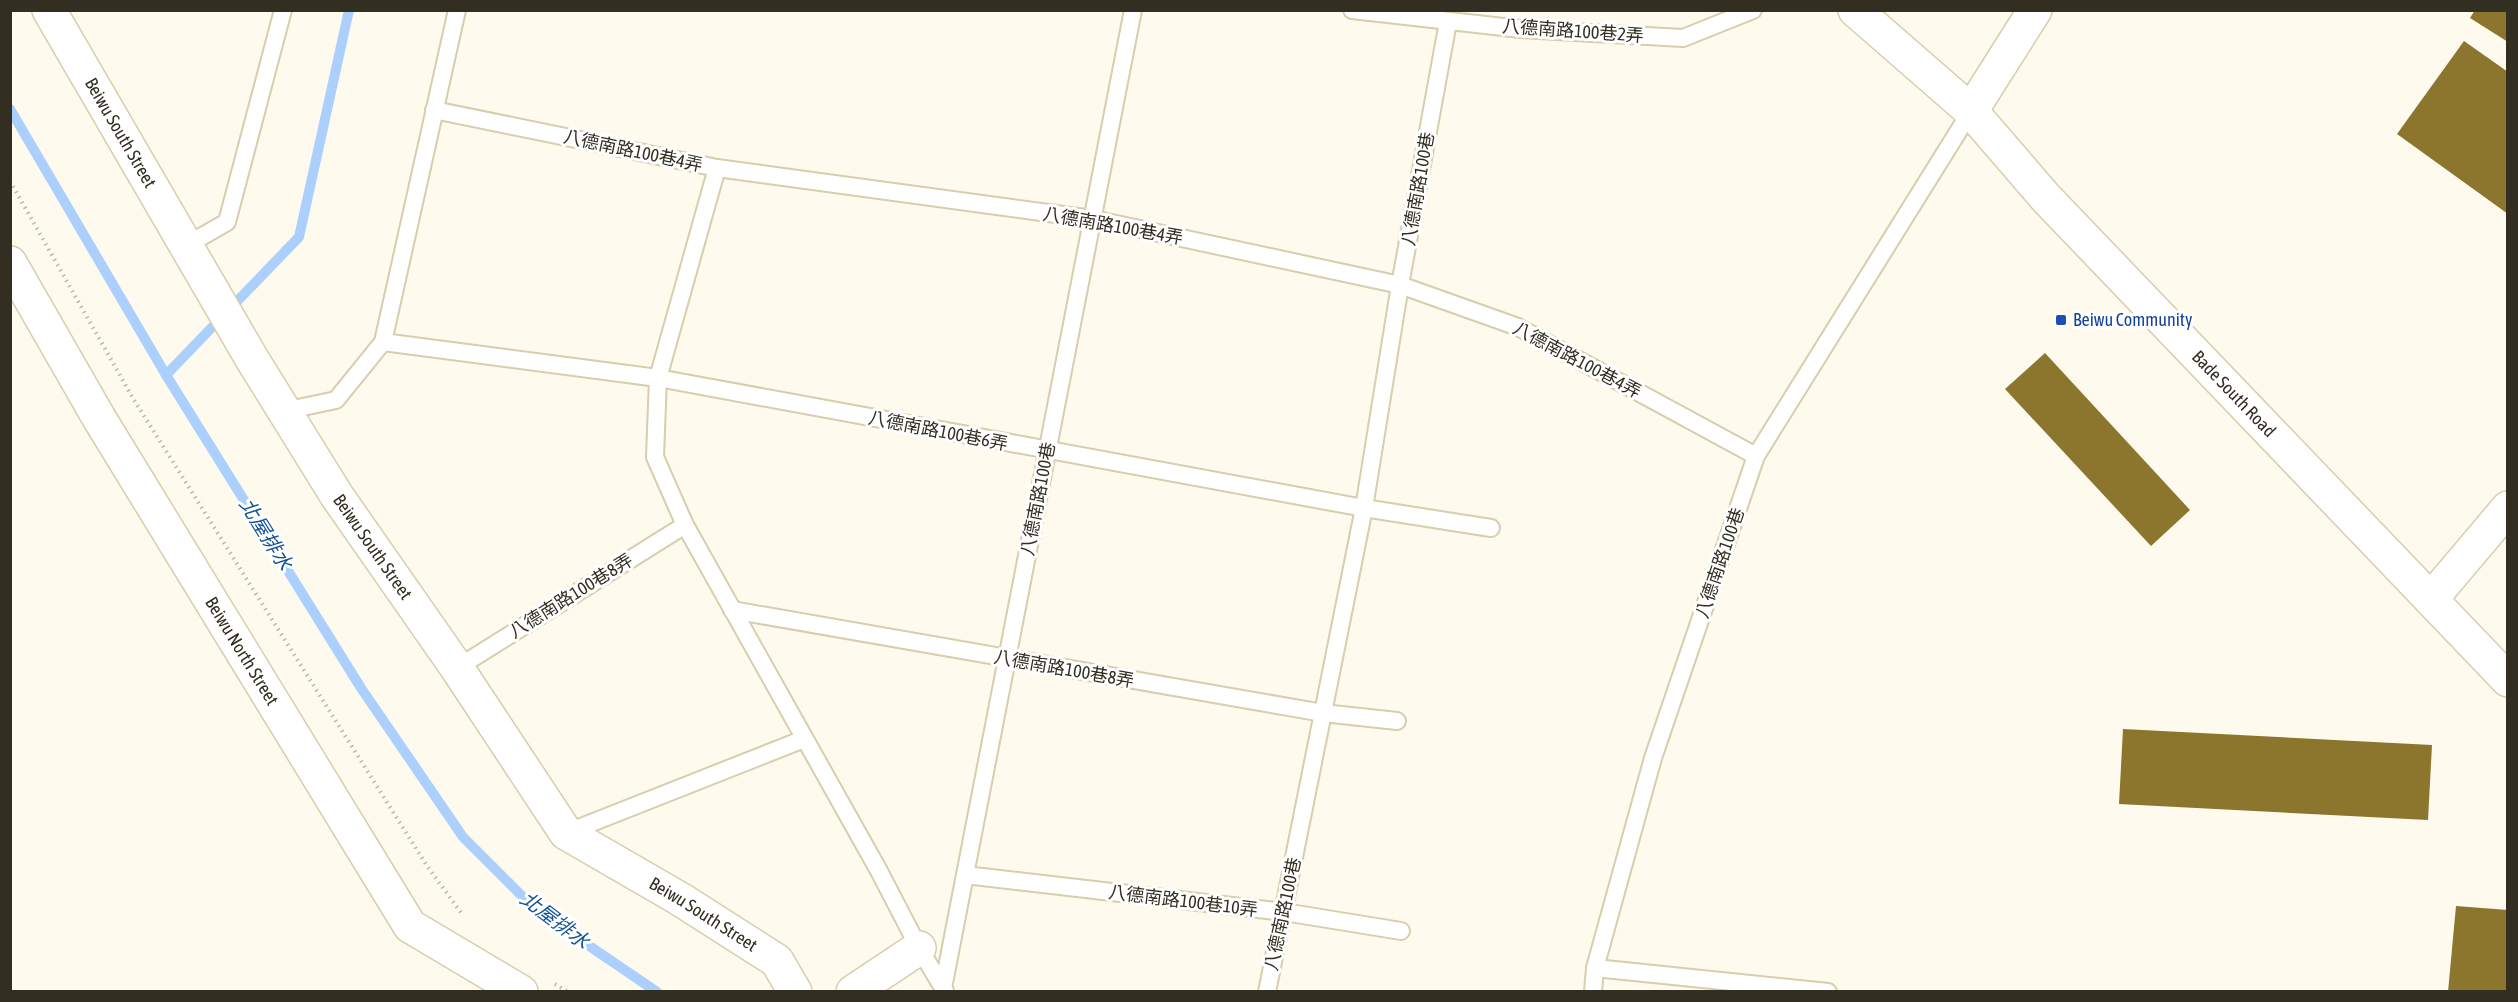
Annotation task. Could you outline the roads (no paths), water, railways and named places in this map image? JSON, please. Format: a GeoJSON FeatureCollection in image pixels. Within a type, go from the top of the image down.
{"type":"FeatureCollection","features":[{"type":"Feature","properties":{"kind":"street","name":"Beiwu South Street"},"geometry":{"type":"LineString","coordinates":[[49,10],[252,359],[337,496],[457,668],[566,833],[680,899],[777,961],[795,992]]}},
{"type":"Feature","properties":{"kind":"street","name":"Bade South Road"},"geometry":{"type":"LineString","coordinates":[[1855,10],[1971,111],[2046,198],[2508,680]]}},
{"type":"Feature","properties":{"kind":"street"},"geometry":{"type":"LineString","coordinates":[[1971,111],[2036,10]]}},
{"type":"Feature","properties":{"kind":"street","name":"Beiwu North Street"},"geometry":{"type":"LineString","coordinates":[[10,263],[99,418],[410,926],[535,986]]}},
{"type":"Feature","properties":{"kind":"street"},"geometry":{"type":"LineString","coordinates":[[2431,599],[2508,508]]}},
{"type":"Feature","properties":{"kind":"street"},"geometry":{"type":"LineString","coordinates":[[853,992],[919,948]]}},
{"type":"Feature","properties":{"kind":"lane"},"geometry":{"type":"LineString","coordinates":[[192,253],[227,222],[283,10]]}},
{"type":"Feature","properties":{"kind":"lane"},"geometry":{"type":"LineString","coordinates":[[284,411],[336,400],[383,342],[457,10]]}},
{"type":"Feature","properties":{"kind":"lane","name":"八德南路100巷"},"geometry":{"type":"LineString","coordinates":[[944,990],[1133,10]]}},
{"type":"Feature","properties":{"kind":"lane","name":"八德南路100巷2弄"},"geometry":{"type":"LineString","coordinates":[[1352,10],[1532,30],[1683,38],[1753,10]]}},
{"type":"Feature","properties":{"kind":"lane","name":"八德南路100巷"},"geometry":{"type":"LineString","coordinates":[[1267,992],[1364,508],[1400,285],[1448,22]]}},
{"type":"Feature","properties":{"kind":"lane","name":"八德南路100巷4弄"},"geometry":{"type":"LineString","coordinates":[[434,110],[717,168],[1093,219],[1400,285],[1518,327],[1756,456]]}},
{"type":"Feature","properties":{"kind":"lane","name":"八德南路100巷"},"geometry":{"type":"LineString","coordinates":[[1593,992],[1595,968],[1653,758],[1756,456],[1971,111]]}},
{"type":"Feature","properties":{"kind":"lane","name":"八德南路100巷"},"geometry":{"type":"LineString","coordinates":[[717,168],[658,378],[655,457],[685,525],[944,990]]}},
{"type":"Feature","properties":{"kind":"lane","name":"八德南路100巷6弄"},"geometry":{"type":"LineString","coordinates":[[383,342],[658,378],[1047,451],[1364,508],[1491,528]]}},
{"type":"Feature","properties":{"kind":"lane","name":"八德南路100巷8弄"},"geometry":{"type":"LineString","coordinates":[[457,668],[685,525]]}},
{"type":"Feature","properties":{"kind":"lane","name":"八德南路100巷8弄"},"geometry":{"type":"LineString","coordinates":[[732,610],[1323,713],[1397,721]]}},
{"type":"Feature","properties":{"kind":"lane"},"geometry":{"type":"LineString","coordinates":[[566,833],[804,739]]}},
{"type":"Feature","properties":{"kind":"lane","name":"八德南路100巷10弄"},"geometry":{"type":"LineString","coordinates":[[965,875],[1284,912],[1401,931]]}},
{"type":"Feature","properties":{"kind":"lane"},"geometry":{"type":"LineString","coordinates":[[1595,968],[1828,992]]}},
{"type":"Feature","properties":{"kind":"waterway","name":"北屋排水"},"geometry":{"type":"LineString","coordinates":[[166,375],[299,237],[349,10]]}},
{"type":"Feature","properties":{"kind":"waterway","name":"北屋排水"},"geometry":{"type":"LineString","coordinates":[[10,109],[166,375],[361,688],[463,837],[535,909],[657,992]]}},
{"type":"Feature","properties":{"kind":"place","name":"Beiwu Community"},"geometry":{"type":"Point","coordinates":[2061,320]}}]}
